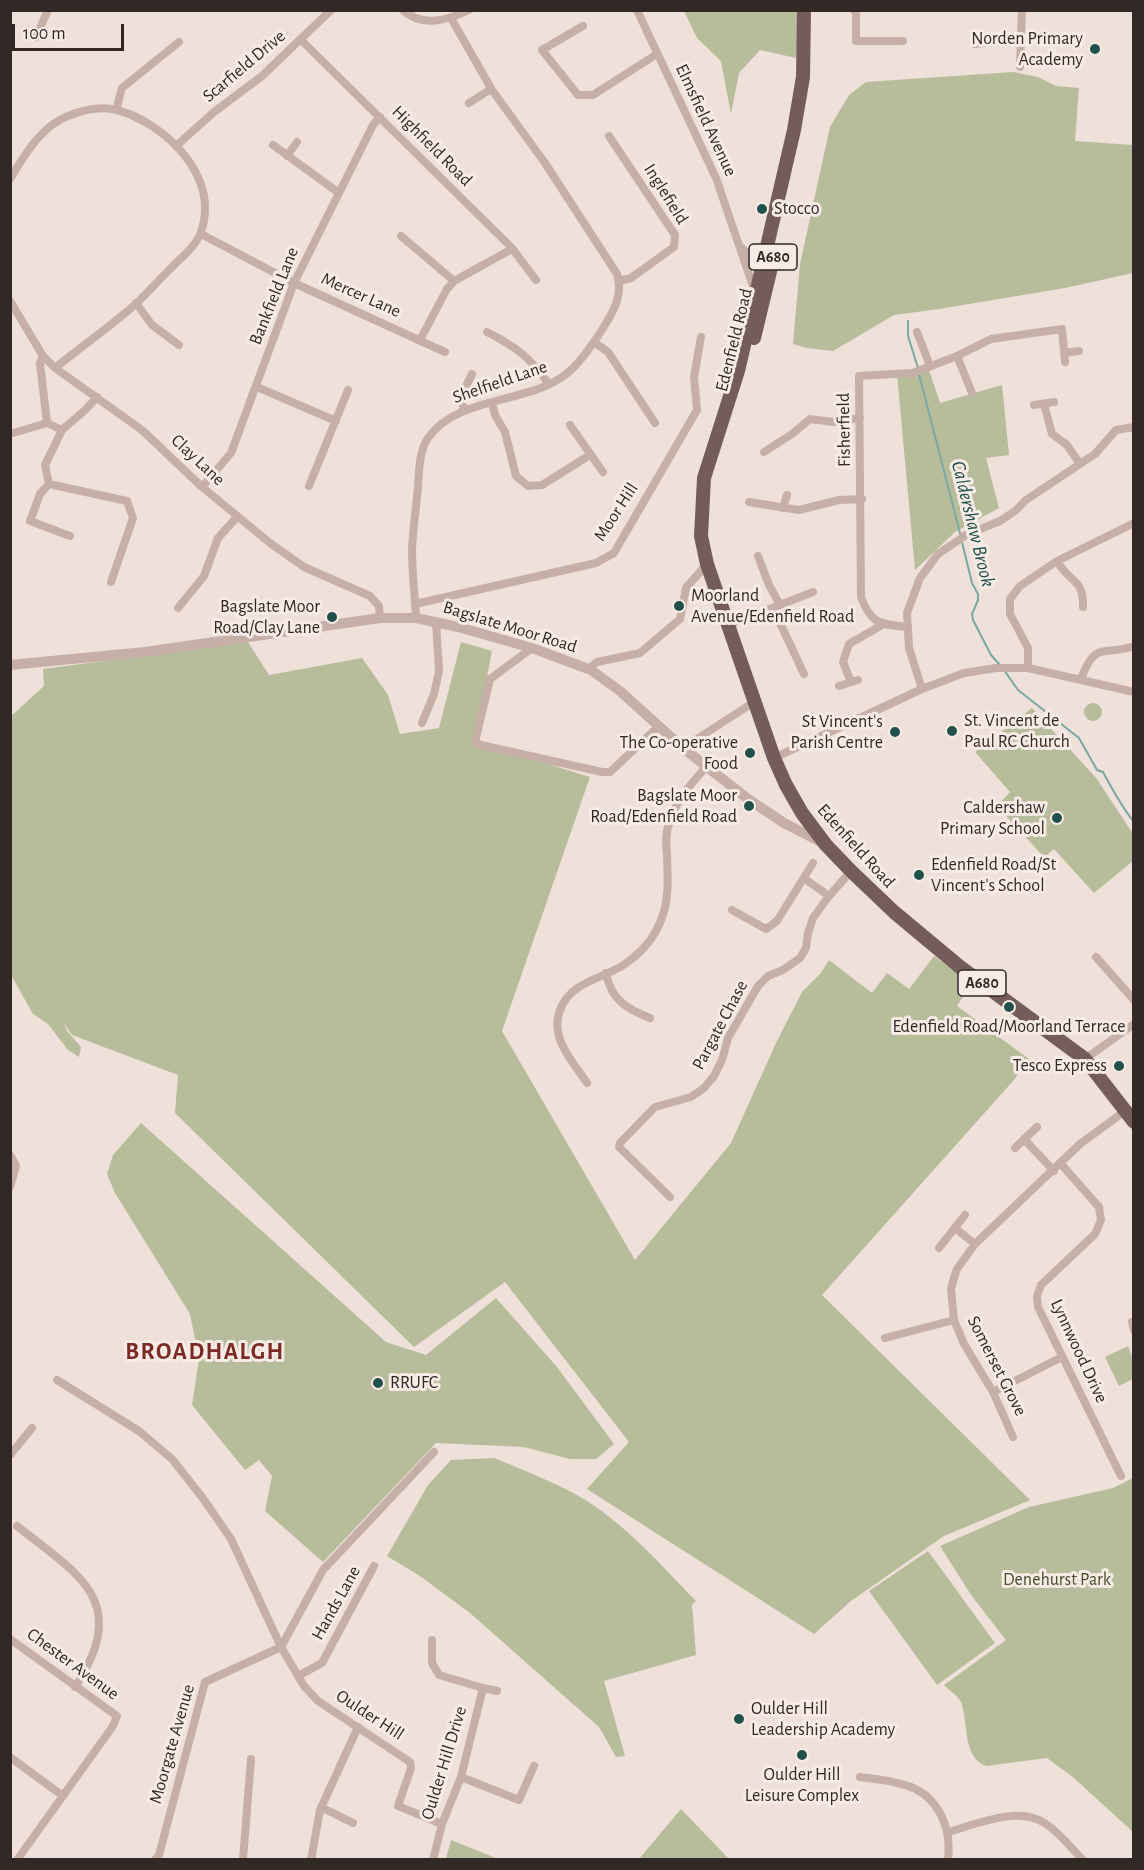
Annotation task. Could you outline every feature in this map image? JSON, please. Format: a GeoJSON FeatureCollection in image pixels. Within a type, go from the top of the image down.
{"type":"FeatureCollection","features":[{"type":"Feature","properties":{"kind":"main road","name":"Edenfield Road"},"geometry":{"type":"LineString","coordinates":[[730,409],[747,372],[794,130],[803,77],[804,10]]}},
{"type":"Feature","properties":{"kind":"main road","name":"Edenfield Road"},"geometry":{"type":"LineString","coordinates":[[811,10],[811,80],[802,132],[768,259],[755,292],[713,479],[703,497],[701,536],[707,564],[774,758],[786,786],[802,813],[826,845],[894,912],[960,967],[1085,1059],[1134,1122]]}},
{"type":"Feature","properties":{"kind":"street"},"geometry":{"type":"LineString","coordinates":[[36,37],[48,10]]}},
{"type":"Feature","properties":{"kind":"street","name":"Scarfield Drive"},"geometry":{"type":"LineString","coordinates":[[176,146],[214,112],[262,76],[331,10]]}},
{"type":"Feature","properties":{"kind":"street"},"geometry":{"type":"LineString","coordinates":[[403,10],[409,16],[431,22],[451,18],[469,10]]}},
{"type":"Feature","properties":{"kind":"street","name":"Elmsfield Avenue"},"geometry":{"type":"LineString","coordinates":[[637,10],[716,178],[755,292]]}},
{"type":"Feature","properties":{"kind":"street"},"geometry":{"type":"LineString","coordinates":[[854,10],[856,41],[903,41]]}},
{"type":"Feature","properties":{"kind":"street"},"geometry":{"type":"LineString","coordinates":[[1020,67],[1022,10]]}},
{"type":"Feature","properties":{"kind":"street"},"geometry":{"type":"LineString","coordinates":[[451,18],[491,89],[545,163],[617,274],[619,281]]}},
{"type":"Feature","properties":{"kind":"street"},"geometry":{"type":"LineString","coordinates":[[583,26],[542,50],[578,95],[593,95],[657,54]]}},
{"type":"Feature","properties":{"kind":"street","name":"Highfield Road"},"geometry":{"type":"LineString","coordinates":[[301,40],[512,249],[536,280]]}},
{"type":"Feature","properties":{"kind":"street"},"geometry":{"type":"LineString","coordinates":[[116,110],[122,88],[179,42]]}},
{"type":"Feature","properties":{"kind":"street"},"geometry":{"type":"LineString","coordinates":[[975,44],[1021,43]]}},
{"type":"Feature","properties":{"kind":"street"},"geometry":{"type":"LineString","coordinates":[[469,103],[491,89]]}},
{"type":"Feature","properties":{"kind":"street"},"geometry":{"type":"LineString","coordinates":[[10,179],[27,152],[47,130],[66,116],[92,109],[116,110],[145,121],[163,133],[192,164],[202,189],[204,205],[201,234],[189,250],[136,303],[54,368]]}},
{"type":"Feature","properties":{"kind":"street","name":"Bankfield Lane"},"geometry":{"type":"LineString","coordinates":[[202,487],[231,453],[294,284],[373,125],[380,117]]}},
{"type":"Feature","properties":{"kind":"street","name":"Inglefield"},"geometry":{"type":"LineString","coordinates":[[609,136],[675,236],[674,246],[631,278],[619,281]]}},
{"type":"Feature","properties":{"kind":"street"},"geometry":{"type":"LineString","coordinates":[[287,156],[297,142]]}},
{"type":"Feature","properties":{"kind":"street"},"geometry":{"type":"LineString","coordinates":[[273,145],[339,193]]}},
{"type":"Feature","properties":{"kind":"street","name":"Mercer Lane"},"geometry":{"type":"LineString","coordinates":[[201,234],[294,284],[445,352]]}},
{"type":"Feature","properties":{"kind":"street"},"geometry":{"type":"LineString","coordinates":[[401,236],[453,281]]}},
{"type":"Feature","properties":{"kind":"street"},"geometry":{"type":"LineString","coordinates":[[740,245],[748,254],[768,259]]}},
{"type":"Feature","properties":{"kind":"street"},"geometry":{"type":"LineString","coordinates":[[420,340],[453,281],[512,249]]}},
{"type":"Feature","properties":{"kind":"street","name":"Shelfield Lane"},"geometry":{"type":"LineString","coordinates":[[416,618],[412,551],[420,461],[426,440],[442,422],[456,413],[549,384],[563,377],[594,342],[613,312],[618,297],[619,281]]}},
{"type":"Feature","properties":{"kind":"street","name":"Clay Lane"},"geometry":{"type":"LineString","coordinates":[[10,301],[43,356],[54,368],[142,429],[237,517],[304,567],[370,596],[379,606],[380,618]]}},
{"type":"Feature","properties":{"kind":"street"},"geometry":{"type":"LineString","coordinates":[[136,303],[153,325],[179,345]]}},
{"type":"Feature","properties":{"kind":"street"},"geometry":{"type":"LineString","coordinates":[[1059,319],[1065,357],[1079,351]]}},
{"type":"Feature","properties":{"kind":"street","name":"Fisherfield"},"geometry":{"type":"LineString","coordinates":[[882,625],[867,613],[861,597],[859,376],[913,373],[957,356],[991,339],[1062,329]]}},
{"type":"Feature","properties":{"kind":"street"},"geometry":{"type":"LineString","coordinates":[[487,332],[511,344],[532,361],[549,384]]}},
{"type":"Feature","properties":{"kind":"street"},"geometry":{"type":"LineString","coordinates":[[917,332],[925,339],[927,367]]}},
{"type":"Feature","properties":{"kind":"street","name":"Moor Hill"},"geometry":{"type":"LineString","coordinates":[[416,604],[596,562],[614,553],[697,410],[694,377],[701,337]]}},
{"type":"Feature","properties":{"kind":"street"},"geometry":{"type":"LineString","coordinates":[[594,342],[608,352],[655,423]]}},
{"type":"Feature","properties":{"kind":"street"},"geometry":{"type":"LineString","coordinates":[[43,356],[40,363],[47,423]]}},
{"type":"Feature","properties":{"kind":"street"},"geometry":{"type":"LineString","coordinates":[[957,356],[972,393]]}},
{"type":"Feature","properties":{"kind":"street"},"geometry":{"type":"LineString","coordinates":[[464,411],[460,397],[472,374]]}},
{"type":"Feature","properties":{"kind":"street"},"geometry":{"type":"LineString","coordinates":[[257,387],[336,421]]}},
{"type":"Feature","properties":{"kind":"street"},"geometry":{"type":"LineString","coordinates":[[309,486],[348,390]]}},
{"type":"Feature","properties":{"kind":"street"},"geometry":{"type":"LineString","coordinates":[[50,484],[45,465],[62,430],[97,397]]}},
{"type":"Feature","properties":{"kind":"street"},"geometry":{"type":"LineString","coordinates":[[492,403],[495,415],[505,432],[516,476],[528,486],[542,485],[590,455]]}},
{"type":"Feature","properties":{"kind":"street"},"geometry":{"type":"LineString","coordinates":[[1034,405],[1049,403],[1052,434],[1067,445],[1080,464]]}},
{"type":"Feature","properties":{"kind":"street"},"geometry":{"type":"LineString","coordinates":[[764,452],[810,419],[834,422],[860,418]]}},
{"type":"Feature","properties":{"kind":"street"},"geometry":{"type":"LineString","coordinates":[[10,434],[47,423],[62,430]]}},
{"type":"Feature","properties":{"kind":"street"},"geometry":{"type":"LineString","coordinates":[[570,425],[603,472]]}},
{"type":"Feature","properties":{"kind":"street"},"geometry":{"type":"LineString","coordinates":[[922,689],[909,648],[907,613],[920,578],[938,554],[955,542],[1000,521],[1015,511],[1026,500],[1095,454],[1116,430],[1134,427]]}},
{"type":"Feature","properties":{"kind":"street"},"geometry":{"type":"LineString","coordinates":[[50,484],[127,501],[133,518],[111,582]]}},
{"type":"Feature","properties":{"kind":"street"},"geometry":{"type":"LineString","coordinates":[[50,484],[40,494],[30,521],[70,536]]}},
{"type":"Feature","properties":{"kind":"street"},"geometry":{"type":"LineString","coordinates":[[783,508],[787,495]]}},
{"type":"Feature","properties":{"kind":"street"},"geometry":{"type":"LineString","coordinates":[[749,502],[799,510],[839,500],[861,499]]}},
{"type":"Feature","properties":{"kind":"street"},"geometry":{"type":"LineString","coordinates":[[177,608],[204,576],[218,538],[237,517]]}},
{"type":"Feature","properties":{"kind":"street"},"geometry":{"type":"LineString","coordinates":[[1028,668],[1028,648],[1010,614],[1010,599],[1020,586],[1057,561],[1134,523]]}},
{"type":"Feature","properties":{"kind":"street"},"geometry":{"type":"LineString","coordinates":[[758,556],[804,674]]}},
{"type":"Feature","properties":{"kind":"street"},"geometry":{"type":"LineString","coordinates":[[1057,561],[1062,570],[1080,586],[1083,592],[1083,607]]}},
{"type":"Feature","properties":{"kind":"street"},"geometry":{"type":"LineString","coordinates":[[591,670],[597,662],[640,653],[680,619],[686,588],[707,564]]}},
{"type":"Feature","properties":{"kind":"street"},"geometry":{"type":"LineString","coordinates":[[728,625],[813,592]]}},
{"type":"Feature","properties":{"kind":"street","name":"Bagslate Moor Road"},"geometry":{"type":"LineString","coordinates":[[10,665],[130,654],[380,618],[416,618],[436,621],[532,648],[591,670],[620,691],[683,748],[748,799],[826,845]]}},
{"type":"Feature","properties":{"kind":"street"},"geometry":{"type":"LineString","coordinates":[[422,723],[434,694],[439,670],[436,621]]}},
{"type":"Feature","properties":{"kind":"street"},"geometry":{"type":"LineString","coordinates":[[839,686],[854,681],[843,662],[849,644],[882,625],[908,627]]}},
{"type":"Feature","properties":{"kind":"street"},"geometry":{"type":"LineString","coordinates":[[1081,679],[1087,662],[1094,656],[1109,649],[1134,646]]}},
{"type":"Feature","properties":{"kind":"street"},"geometry":{"type":"LineString","coordinates":[[532,648],[490,679],[475,742],[481,746],[610,772],[659,726]]}},
{"type":"Feature","properties":{"kind":"street"},"geometry":{"type":"LineString","coordinates":[[774,758],[922,689],[964,672],[996,668],[1028,668],[1134,692]]}},
{"type":"Feature","properties":{"kind":"street"},"geometry":{"type":"LineString","coordinates":[[683,748],[754,702]]}},
{"type":"Feature","properties":{"kind":"street"},"geometry":{"type":"LineString","coordinates":[[587,1083],[562,1046],[557,1032],[560,1010],[571,993],[586,982],[626,963],[641,951],[656,932],[662,920],[668,894],[666,838],[668,824],[684,793],[706,767]]}},
{"type":"Feature","properties":{"kind":"street"},"geometry":{"type":"LineString","coordinates":[[786,823],[802,813]]}},
{"type":"Feature","properties":{"kind":"street"},"geometry":{"type":"LineString","coordinates":[[732,910],[766,929],[777,921],[813,863]]}},
{"type":"Feature","properties":{"kind":"street","name":"Pargate Chase"},"geometry":{"type":"LineString","coordinates":[[670,1197],[618,1147],[620,1143],[655,1107],[691,1097],[704,1088],[714,1076],[722,1060],[728,1038],[758,986],[768,976],[783,970],[800,958],[806,948],[813,918],[851,871]]}},
{"type":"Feature","properties":{"kind":"street"},"geometry":{"type":"LineString","coordinates":[[805,879],[830,896]]}},
{"type":"Feature","properties":{"kind":"street"},"geometry":{"type":"LineString","coordinates":[[1096,957],[1134,1000]]}},
{"type":"Feature","properties":{"kind":"street"},"geometry":{"type":"LineString","coordinates":[[606,974],[612,991],[623,1005],[650,1018]]}},
{"type":"Feature","properties":{"kind":"street"},"geometry":{"type":"LineString","coordinates":[[1085,1059],[1134,1024]]}},
{"type":"Feature","properties":{"kind":"street","name":"Somerset Grove"},"geometry":{"type":"LineString","coordinates":[[1013,1437],[993,1392],[964,1344],[954,1320],[951,1289],[957,1269],[975,1244],[1080,1144],[1125,1111]]}},
{"type":"Feature","properties":{"kind":"street"},"geometry":{"type":"LineString","coordinates":[[1015,1148],[1037,1127]]}},
{"type":"Feature","properties":{"kind":"street"},"geometry":{"type":"LineString","coordinates":[[1024,1139],[1058,1167]]}},
{"type":"Feature","properties":{"kind":"street"},"geometry":{"type":"LineString","coordinates":[[10,1155],[16,1166],[10,1187]]}},
{"type":"Feature","properties":{"kind":"street","name":"Lynnwood Drive"},"geometry":{"type":"LineString","coordinates":[[1058,1167],[1099,1207],[1101,1220],[1095,1234],[1041,1285],[1037,1296],[1038,1307],[1121,1476]]}},
{"type":"Feature","properties":{"kind":"street"},"geometry":{"type":"LineString","coordinates":[[939,1248],[965,1215]]}},
{"type":"Feature","properties":{"kind":"street"},"geometry":{"type":"LineString","coordinates":[[955,1228],[975,1244]]}},
{"type":"Feature","properties":{"kind":"street"},"geometry":{"type":"LineString","coordinates":[[885,1338],[954,1320]]}},
{"type":"Feature","properties":{"kind":"street"},"geometry":{"type":"LineString","coordinates":[[993,1392],[1062,1358]]}},
{"type":"Feature","properties":{"kind":"street","name":"Oulder Hill"},"geometry":{"type":"LineString","coordinates":[[57,1380],[139,1431],[172,1459],[231,1539],[281,1647],[304,1686],[318,1701],[410,1762],[411,1768],[398,1806],[442,1824]]}},
{"type":"Feature","properties":{"kind":"street"},"geometry":{"type":"LineString","coordinates":[[10,1455],[32,1428]]}},
{"type":"Feature","properties":{"kind":"street"},"geometry":{"type":"LineString","coordinates":[[281,1647],[323,1570],[434,1452]]}},
{"type":"Feature","properties":{"kind":"street"},"geometry":{"type":"LineString","coordinates":[[17,1526],[76,1572],[96,1600],[100,1618],[99,1636],[94,1655],[75,1686]]}},
{"type":"Feature","properties":{"kind":"street","name":"Hands Lane"},"geometry":{"type":"LineString","coordinates":[[298,1676],[321,1663],[374,1566]]}},
{"type":"Feature","properties":{"kind":"street","name":"Chester Avenue"},"geometry":{"type":"LineString","coordinates":[[10,1639],[117,1716],[113,1726],[63,1796]]}},
{"type":"Feature","properties":{"kind":"street","name":"Oulder Hill Drive"},"geometry":{"type":"LineString","coordinates":[[432,1640],[432,1663],[439,1675],[483,1688],[461,1777],[442,1824],[434,1860]]}},
{"type":"Feature","properties":{"kind":"street","name":"Moorgate Avenue"},"geometry":{"type":"LineString","coordinates":[[155,1860],[159,1855],[205,1682],[281,1647]]}},
{"type":"Feature","properties":{"kind":"street"},"geometry":{"type":"LineString","coordinates":[[483,1688],[497,1690]]}},
{"type":"Feature","properties":{"kind":"street"},"geometry":{"type":"LineString","coordinates":[[311,1860],[321,1807],[358,1726]]}},
{"type":"Feature","properties":{"kind":"street"},"geometry":{"type":"LineString","coordinates":[[10,1757],[63,1796],[17,1860]]}},
{"type":"Feature","properties":{"kind":"street"},"geometry":{"type":"LineString","coordinates":[[243,1860],[251,1759]]}},
{"type":"Feature","properties":{"kind":"street"},"geometry":{"type":"LineString","coordinates":[[461,1777],[519,1800],[534,1766]]}},
{"type":"Feature","properties":{"kind":"street"},"geometry":{"type":"LineString","coordinates":[[860,1777],[902,1784],[923,1793],[939,1811],[948,1832],[948,1860]]}},
{"type":"Feature","properties":{"kind":"street"},"geometry":{"type":"LineString","coordinates":[[321,1807],[353,1823]]}},
{"type":"Feature","properties":{"kind":"street"},"geometry":{"type":"LineString","coordinates":[[948,1832],[1010,1816],[1029,1817],[1053,1828],[1083,1860]]}},
{"type":"Feature","properties":{"kind":"green space"},"geometry":{"type":"Polygon","coordinates":[[[684,11],[799,11],[796,58],[760,50],[739,73],[731,114],[721,61],[697,38],[684,11]]]}},
{"type":"Feature","properties":{"kind":"green space"},"geometry":{"type":"Polygon","coordinates":[[[1013,72],[1038,77],[1056,86],[1079,88],[1075,141],[1133,145],[1133,273],[1065,288],[894,315],[833,351],[793,344],[800,264],[830,127],[849,95],[866,82],[1013,72]]]}},
{"type":"Feature","properties":{"kind":"green space"},"geometry":{"type":"Polygon","coordinates":[[[929,370],[940,403],[1002,385],[1009,455],[986,458],[999,508],[955,532],[915,570],[897,374],[929,370]]]}},
{"type":"Feature","properties":{"kind":"green space"},"geometry":{"type":"Polygon","coordinates":[[[248,642],[269,675],[362,658],[388,695],[400,734],[439,728],[461,642],[492,651],[474,745],[515,754],[590,777],[502,1031],[635,1260],[731,1143],[776,1043],[802,992],[821,973],[829,960],[872,993],[887,973],[909,989],[934,956],[971,983],[957,1006],[1029,1059],[1013,1081],[822,1295],[1030,1500],[944,1536],[851,1601],[814,1634],[587,1489],[629,1442],[505,1282],[414,1347],[175,1113],[178,1075],[72,1035],[64,1023],[67,1031],[81,1047],[79,1057],[68,1050],[48,1024],[33,1014],[11,975],[10,717],[44,686],[43,669],[248,642]]]}},
{"type":"Feature","properties":{"kind":"green space"},"geometry":{"type":"Polygon","coordinates":[[[1093,703],[1101,708],[1102,712],[1097,720],[1093,721],[1085,716],[1084,712],[1089,704],[1093,703]]]}},
{"type":"Feature","properties":{"kind":"green space"},"geometry":{"type":"Polygon","coordinates":[[[1032,708],[1097,779],[1133,834],[1133,861],[1094,893],[1054,849],[1044,857],[997,806],[1010,792],[975,752],[1032,708]]]}},
{"type":"Feature","properties":{"kind":"green space"},"geometry":{"type":"Polygon","coordinates":[[[141,1123],[386,1342],[426,1355],[496,1298],[557,1367],[614,1444],[596,1459],[570,1459],[524,1447],[436,1443],[323,1562],[265,1511],[272,1476],[259,1460],[245,1470],[192,1405],[199,1359],[190,1314],[115,1193],[107,1174],[113,1155],[141,1123]]]}},
{"type":"Feature","properties":{"kind":"green space"},"geometry":{"type":"Polygon","coordinates":[[[1128,1346],[1133,1359],[1133,1379],[1119,1386],[1105,1357],[1128,1346]]]}},
{"type":"Feature","properties":{"kind":"green space"},"geometry":{"type":"Polygon","coordinates":[[[494,1458],[565,1489],[602,1511],[644,1548],[696,1601],[692,1605],[696,1655],[604,1681],[625,1756],[616,1757],[599,1727],[470,1613],[420,1576],[387,1556],[428,1485],[451,1460],[494,1458]]]}},
{"type":"Feature","properties":{"kind":"green space","name":"Denehurst Park"},"geometry":{"type":"Polygon","coordinates":[[[1133,1478],[1133,1832],[1074,1778],[1047,1758],[986,1766],[978,1762],[973,1755],[961,1702],[944,1685],[1006,1640],[971,1595],[940,1546],[1029,1507],[1113,1488],[1133,1478]]]}},
{"type":"Feature","properties":{"kind":"green space"},"geometry":{"type":"Polygon","coordinates":[[[928,1551],[995,1643],[937,1685],[869,1591],[928,1551]]]}},
{"type":"Feature","properties":{"kind":"green space"},"geometry":{"type":"Polygon","coordinates":[[[681,1809],[729,1859],[639,1859],[681,1809]]]}},
{"type":"Feature","properties":{"kind":"green space"},"geometry":{"type":"Polygon","coordinates":[[[451,1840],[498,1859],[446,1859],[451,1840]]]}},
{"type":"Feature","properties":{"kind":"waterway","name":"Caldershaw Brook"},"geometry":{"type":"LineString","coordinates":[[908,321],[908,336],[918,368]]}},
{"type":"Feature","properties":{"kind":"waterway","name":"Caldershaw Brook"},"geometry":{"type":"LineString","coordinates":[[919,374],[961,537]]}},
{"type":"Feature","properties":{"kind":"waterway","name":"Caldershaw Brook"},"geometry":{"type":"LineString","coordinates":[[962,542],[972,583],[978,594],[972,614],[973,620],[991,655],[1000,665]]}},
{"type":"Feature","properties":{"kind":"waterway","name":"Caldershaw Brook"},"geometry":{"type":"LineString","coordinates":[[1004,670],[1018,690],[1079,738],[1097,770],[1103,772],[1134,822]]}},
{"type":"Feature","properties":{"kind":"place","name":"Norden Primary Academy"},"geometry":{"type":"Point","coordinates":[1095,49]}},
{"type":"Feature","properties":{"kind":"place","name":"Stocco"},"geometry":{"type":"Point","coordinates":[762,209]}},
{"type":"Feature","properties":{"kind":"place","name":"Moorland Avenue/Edenfield Road"},"geometry":{"type":"Point","coordinates":[679,606]}},
{"type":"Feature","properties":{"kind":"place","name":"Bagslate Moor Road/Clay Lane"},"geometry":{"type":"Point","coordinates":[332,617]}},
{"type":"Feature","properties":{"kind":"place","name":"St. Vincent de Paul RC Church"},"geometry":{"type":"Point","coordinates":[952,731]}},
{"type":"Feature","properties":{"kind":"place","name":"St Vincent's Parish Centre"},"geometry":{"type":"Point","coordinates":[895,732]}},
{"type":"Feature","properties":{"kind":"place","name":"The Co-operative Food"},"geometry":{"type":"Point","coordinates":[750,753]}},
{"type":"Feature","properties":{"kind":"place","name":"Bagslate Moor Road/Edenfield Road"},"geometry":{"type":"Point","coordinates":[749,806]}},
{"type":"Feature","properties":{"kind":"place","name":"Caldershaw Primary School"},"geometry":{"type":"Point","coordinates":[1057,818]}},
{"type":"Feature","properties":{"kind":"place","name":"Edenfield Road/St Vincent's School"},"geometry":{"type":"Point","coordinates":[919,875]}},
{"type":"Feature","properties":{"kind":"place","name":"Edenfield Road/Moorland Terrace"},"geometry":{"type":"Point","coordinates":[1009,1007]}},
{"type":"Feature","properties":{"kind":"place","name":"Tesco Express"},"geometry":{"type":"Point","coordinates":[1119,1066]}},
{"type":"Feature","properties":{"kind":"place","name":"RRUFC"},"geometry":{"type":"Point","coordinates":[378,1383]}},
{"type":"Feature","properties":{"kind":"place","name":"Oulder Hill Leadership Academy"},"geometry":{"type":"Point","coordinates":[739,1719]}},
{"type":"Feature","properties":{"kind":"place","name":"Oulder Hill Leisure Complex"},"geometry":{"type":"Point","coordinates":[802,1755]}},
{"type":"Feature","properties":{"kind":"district","name":"BROADHALGH"},"geometry":{"type":"Point","coordinates":[205,1352]}}]}
